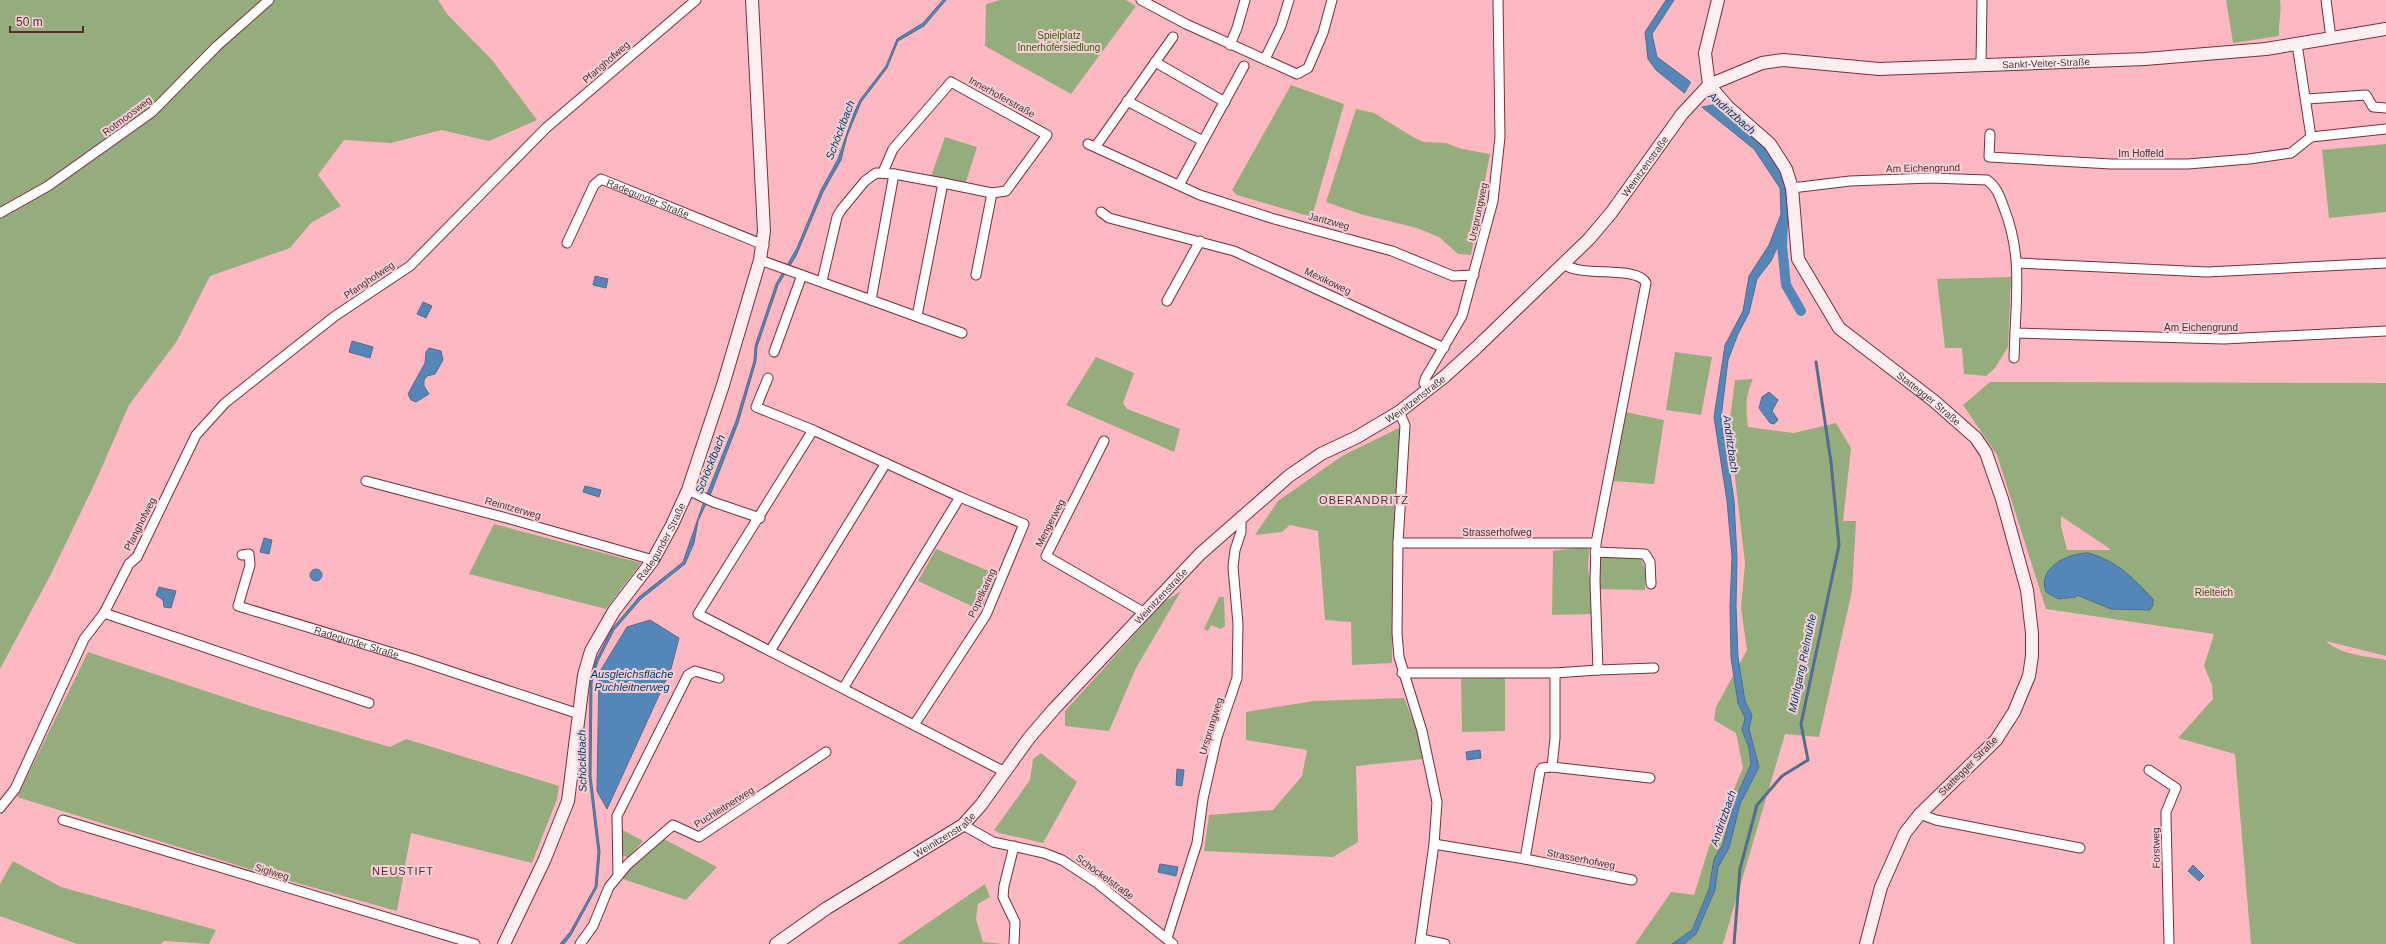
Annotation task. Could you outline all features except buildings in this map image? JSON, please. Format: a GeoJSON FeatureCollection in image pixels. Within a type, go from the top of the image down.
{"type":"FeatureCollection","features":[{"type":"Feature","properties":{"kind":"main road","name":"Radegunder Straße"},"geometry":{"type":"LineString","coordinates":[[504,944],[544,861],[568,801],[584,675],[596,640],[614,611],[653,560],[692,493],[764,245],[752,0]]}},
{"type":"Feature","properties":{"kind":"main road"},"geometry":{"type":"LineString","coordinates":[[1706,88],[1705,52],[1718,0]]}},
{"type":"Feature","properties":{"kind":"main road","name":"Sankt-Veiter-Straße"},"geometry":{"type":"LineString","coordinates":[[1706,88],[1762,63],[1782,60],[1879,69],[2145,59],[2297,44],[2386,29]]}},
{"type":"Feature","properties":{"kind":"main road","name":"Weinitzenstraße"},"geometry":{"type":"LineString","coordinates":[[776,944],[827,908],[963,824],[981,805],[1029,738],[1054,709],[1200,554],[1241,516],[1289,476],[1321,454],[1357,437],[1400,412],[1430,389],[1476,348],[1564,264],[1611,212],[1672,127],[1692,102],[1706,88]]}},
{"type":"Feature","properties":{"kind":"main road","name":"Stattegger Straße"},"geometry":{"type":"LineString","coordinates":[[1706,88],[1770,144],[1786,169],[1792,188],[1798,259],[1829,313],[1843,332],[1897,371],[1969,430],[1986,453],[2002,499],[2022,567],[2032,645],[2029,676],[2014,712],[1996,740],[1920,814],[1905,833],[1881,887],[1866,944]]}},
{"type":"Feature","properties":{"kind":"street","name":"Rotmoosweg"},"geometry":{"type":"LineString","coordinates":[[0,213],[48,186],[152,112],[217,46],[269,0]]}},
{"type":"Feature","properties":{"kind":"street","name":"Pfanghofweg"},"geometry":{"type":"LineString","coordinates":[[0,808],[15,789],[84,639],[104,613],[129,564],[137,557],[196,435],[225,403],[335,316],[410,266],[546,128],[696,0]]}},
{"type":"Feature","properties":{"kind":"street"},"geometry":{"type":"LineString","coordinates":[[1142,0],[1230,44],[1297,74],[1308,68],[1323,33],[1332,0]]}},
{"type":"Feature","properties":{"kind":"street"},"geometry":{"type":"LineString","coordinates":[[1230,44],[1237,28],[1245,0]]}},
{"type":"Feature","properties":{"kind":"street"},"geometry":{"type":"LineString","coordinates":[[1265,59],[1281,26],[1289,0]]}},
{"type":"Feature","properties":{"kind":"street","name":"Ursprungweg"},"geometry":{"type":"LineString","coordinates":[[1430,389],[1424,383],[1426,377],[1462,316],[1493,201],[1500,137],[1498,0]]}},
{"type":"Feature","properties":{"kind":"street"},"geometry":{"type":"LineString","coordinates":[[1981,64],[1982,0]]}},
{"type":"Feature","properties":{"kind":"street"},"geometry":{"type":"LineString","coordinates":[[2326,0],[2331,38]]}},
{"type":"Feature","properties":{"kind":"street","name":"Jaritzweg"},"geometry":{"type":"LineString","coordinates":[[1173,37],[1127,101],[1092,145],[1200,194],[1271,218],[1392,251],[1453,276],[1475,272]]}},
{"type":"Feature","properties":{"kind":"street"},"geometry":{"type":"LineString","coordinates":[[2297,44],[2307,100],[2311,137],[2386,129]]}},
{"type":"Feature","properties":{"kind":"street"},"geometry":{"type":"LineString","coordinates":[[1155,62],[1225,102]]}},
{"type":"Feature","properties":{"kind":"street"},"geometry":{"type":"LineString","coordinates":[[1179,185],[1244,66]]}},
{"type":"Feature","properties":{"kind":"street","name":"Innerhoferstraße"},"geometry":{"type":"LineString","coordinates":[[883,172],[894,149],[951,82],[1046,134],[1006,191],[992,193]]}},
{"type":"Feature","properties":{"kind":"street"},"geometry":{"type":"LineString","coordinates":[[2307,100],[2366,95],[2374,107],[2386,108]]}},
{"type":"Feature","properties":{"kind":"street"},"geometry":{"type":"LineString","coordinates":[[1127,101],[1203,141]]}},
{"type":"Feature","properties":{"kind":"street","name":"Im Hoffeld"},"geometry":{"type":"LineString","coordinates":[[1990,134],[1989,157],[2111,164],[2188,164],[2249,159],[2291,153],[2311,137]]}},
{"type":"Feature","properties":{"kind":"street"},"geometry":{"type":"LineString","coordinates":[[822,281],[833,231],[841,210],[871,176],[883,172],[992,193],[976,275]]}},
{"type":"Feature","properties":{"kind":"street"},"geometry":{"type":"LineString","coordinates":[[871,300],[894,174]]}},
{"type":"Feature","properties":{"kind":"street","name":"Am Eichengrund"},"geometry":{"type":"LineString","coordinates":[[1792,188],[1850,181],[1931,178],[1987,180],[1996,187],[2012,228],[2018,263],[2014,358]]}},
{"type":"Feature","properties":{"kind":"street","name":"Radegunder Straße"},"geometry":{"type":"LineString","coordinates":[[567,243],[594,185],[601,179],[764,245]]}},
{"type":"Feature","properties":{"kind":"street"},"geometry":{"type":"LineString","coordinates":[[916,316],[943,183]]}},
{"type":"Feature","properties":{"kind":"street","name":"Mexikoweg"},"geometry":{"type":"LineString","coordinates":[[1101,212],[1109,218],[1200,241],[1259,262],[1444,348]]}},
{"type":"Feature","properties":{"kind":"street"},"geometry":{"type":"LineString","coordinates":[[1167,301],[1200,241]]}},
{"type":"Feature","properties":{"kind":"street"},"geometry":{"type":"LineString","coordinates":[[760,260],[822,281],[962,333]]}},
{"type":"Feature","properties":{"kind":"street"},"geometry":{"type":"LineString","coordinates":[[2018,263],[2207,272],[2367,262],[2386,263]]}},
{"type":"Feature","properties":{"kind":"street"},"geometry":{"type":"LineString","coordinates":[[1564,264],[1573,269],[1632,275],[1645,281],[1646,289],[1596,547],[1598,670]]}},
{"type":"Feature","properties":{"kind":"street"},"geometry":{"type":"LineString","coordinates":[[774,352],[798,273]]}},
{"type":"Feature","properties":{"kind":"street","name":"Am Eichengrund"},"geometry":{"type":"LineString","coordinates":[[2015,333],[2224,339],[2386,331]]}},
{"type":"Feature","properties":{"kind":"street","name":"Popelkaring"},"geometry":{"type":"LineString","coordinates":[[768,378],[756,407],[813,430],[960,497],[1024,524],[986,615],[914,725]]}},
{"type":"Feature","properties":{"kind":"street"},"geometry":{"type":"LineString","coordinates":[[1400,412],[1405,425],[1398,543],[1397,633],[1402,673],[1422,731],[1437,802],[1434,844],[1420,942],[1445,944]]}},
{"type":"Feature","properties":{"kind":"street"},"geometry":{"type":"LineString","coordinates":[[813,430],[760,518],[698,614],[844,687],[1005,772]]}},
{"type":"Feature","properties":{"kind":"street","name":"Mengerweg"},"geometry":{"type":"LineString","coordinates":[[1104,441],[1046,556],[1145,613]]}},
{"type":"Feature","properties":{"kind":"street"},"geometry":{"type":"LineString","coordinates":[[770,651],[886,463]]}},
{"type":"Feature","properties":{"kind":"street","name":"Reinitzerweg"},"geometry":{"type":"LineString","coordinates":[[366,481],[510,519],[653,560]]}},
{"type":"Feature","properties":{"kind":"street"},"geometry":{"type":"LineString","coordinates":[[692,493],[760,518]]}},
{"type":"Feature","properties":{"kind":"street"},"geometry":{"type":"LineString","coordinates":[[844,687],[960,497]]}},
{"type":"Feature","properties":{"kind":"street","name":"Ursprungweg"},"geometry":{"type":"LineString","coordinates":[[1170,941],[1197,842],[1203,799],[1217,737],[1237,678],[1238,624],[1234,575],[1235,550],[1241,532],[1241,516]]}},
{"type":"Feature","properties":{"kind":"street","name":"Strasserhofweg"},"geometry":{"type":"LineString","coordinates":[[1398,543],[1596,547],[1645,554],[1650,562],[1651,584]]}},
{"type":"Feature","properties":{"kind":"street","name":"Radegunder Straße"},"geometry":{"type":"LineString","coordinates":[[242,555],[249,554],[250,565],[238,606],[413,660],[579,714]]}},
{"type":"Feature","properties":{"kind":"street"},"geometry":{"type":"LineString","coordinates":[[104,613],[370,703]]}},
{"type":"Feature","properties":{"kind":"street"},"geometry":{"type":"LineString","coordinates":[[1402,673],[1555,673],[1654,668]]}},
{"type":"Feature","properties":{"kind":"street"},"geometry":{"type":"LineString","coordinates":[[618,875],[617,816],[688,675],[695,672],[719,678]]}},
{"type":"Feature","properties":{"kind":"street"},"geometry":{"type":"LineString","coordinates":[[1552,767],[1555,738],[1555,673]]}},
{"type":"Feature","properties":{"kind":"street","name":"Puchleitnerweg"},"geometry":{"type":"LineString","coordinates":[[580,944],[593,926],[609,887],[618,875],[652,841],[673,825],[699,838],[826,752]]}},
{"type":"Feature","properties":{"kind":"street"},"geometry":{"type":"LineString","coordinates":[[1525,859],[1540,771],[1542,768],[1552,767],[1650,778]]}},
{"type":"Feature","properties":{"kind":"street","name":"Forstweg"},"geometry":{"type":"LineString","coordinates":[[2149,770],[2176,788],[2168,807],[2166,818],[2169,944]]}},
{"type":"Feature","properties":{"kind":"street"},"geometry":{"type":"LineString","coordinates":[[1920,814],[1936,820],[2080,848]]}},
{"type":"Feature","properties":{"kind":"street","name":"Siglweg"},"geometry":{"type":"LineString","coordinates":[[63,820],[475,944]]}},
{"type":"Feature","properties":{"kind":"street","name":"Schöckelstraße"},"geometry":{"type":"LineString","coordinates":[[963,824],[993,842],[1014,846],[1062,860],[1097,883],[1170,941]]}},
{"type":"Feature","properties":{"kind":"street","name":"Strasserhofweg"},"geometry":{"type":"LineString","coordinates":[[1434,844],[1525,859],[1632,880]]}},
{"type":"Feature","properties":{"kind":"street"},"geometry":{"type":"LineString","coordinates":[[1014,846],[1004,886],[1003,897],[1015,922],[1014,944]]}},
{"type":"Feature","properties":{"kind":"green space"},"geometry":{"type":"Polygon","coordinates":[[[0,0],[438,0],[447,14],[492,60],[537,120],[489,141],[441,130],[391,143],[344,140],[318,175],[341,206],[311,223],[290,248],[210,276],[177,341],[129,405],[95,483],[50,576],[0,669],[0,0]]]}},
{"type":"Feature","properties":{"kind":"green space","name":"Spielplatz Innerhofersiedlung"},"geometry":{"type":"Polygon","coordinates":[[[1000,0],[1126,0],[1136,6],[1071,94],[985,46],[986,4],[1000,0]]]}},
{"type":"Feature","properties":{"kind":"green space"},"geometry":{"type":"Polygon","coordinates":[[[2226,0],[2280,0],[2281,9],[2279,36],[2233,43],[2226,0]]]}},
{"type":"Feature","properties":{"kind":"green space"},"geometry":{"type":"Polygon","coordinates":[[[1291,85],[1344,104],[1312,217],[1237,195],[1232,190],[1291,85]]]}},
{"type":"Feature","properties":{"kind":"green space"},"geometry":{"type":"Polygon","coordinates":[[[1356,109],[1374,113],[1424,142],[1446,143],[1462,149],[1490,154],[1471,255],[1458,254],[1439,237],[1417,228],[1360,214],[1326,202],[1356,109]]]}},
{"type":"Feature","properties":{"kind":"green space"},"geometry":{"type":"Polygon","coordinates":[[[945,137],[977,147],[966,182],[931,176],[945,137]]]}},
{"type":"Feature","properties":{"kind":"green space"},"geometry":{"type":"Polygon","coordinates":[[[2386,144],[2386,212],[2329,218],[2322,150],[2386,144]]]}},
{"type":"Feature","properties":{"kind":"green space"},"geometry":{"type":"Polygon","coordinates":[[[2011,277],[2008,347],[1995,368],[1986,376],[1964,374],[1962,348],[1945,348],[1937,279],[2011,277]]]}},
{"type":"Feature","properties":{"kind":"green space"},"geometry":{"type":"Polygon","coordinates":[[[1675,352],[1712,357],[1701,415],[1666,410],[1675,352]]]}},
{"type":"Feature","properties":{"kind":"green space"},"geometry":{"type":"Polygon","coordinates":[[[1096,357],[1134,373],[1123,403],[1127,409],[1180,429],[1174,452],[1066,405],[1096,357]]]}},
{"type":"Feature","properties":{"kind":"green space"},"geometry":{"type":"Polygon","coordinates":[[[1753,379],[1750,385],[1747,402],[1748,427],[1794,433],[1836,423],[1851,448],[1843,521],[1856,521],[1852,591],[1819,737],[1785,734],[1723,944],[1635,944],[1671,892],[1694,895],[1709,847],[1743,768],[1736,733],[1714,720],[1716,707],[1747,650],[1741,608],[1745,563],[1729,426],[1735,380],[1753,379]]]}},
{"type":"Feature","properties":{"kind":"green space","name":"Rielteich"},"geometry":{"type":"Polygon","coordinates":[[[1990,382],[2386,383],[2386,656],[2326,641],[2332,646],[2346,652],[2386,660],[2386,944],[2251,944],[2235,754],[2178,738],[2213,699],[2212,685],[2204,666],[2214,634],[2046,609],[1997,455],[1963,405],[1990,382]],[[2061,516],[2061,526],[2067,550],[2110,549],[2061,516]]]}},
{"type":"Feature","properties":{"kind":"green space"},"geometry":{"type":"Polygon","coordinates":[[[1625,412],[1664,420],[1654,484],[1612,481],[1625,412]]]}},
{"type":"Feature","properties":{"kind":"green space"},"geometry":{"type":"Polygon","coordinates":[[[1401,427],[1394,542],[1392,663],[1352,665],[1351,622],[1325,620],[1318,531],[1290,525],[1282,532],[1255,535],[1278,501],[1342,456],[1401,427]]]}},
{"type":"Feature","properties":{"kind":"green space"},"geometry":{"type":"Polygon","coordinates":[[[494,524],[641,563],[606,609],[469,574],[494,524]]]}},
{"type":"Feature","properties":{"kind":"green space"},"geometry":{"type":"Polygon","coordinates":[[[1584,547],[1589,549],[1588,567],[1594,614],[1552,615],[1553,551],[1584,547]]]}},
{"type":"Feature","properties":{"kind":"green space"},"geometry":{"type":"Polygon","coordinates":[[[936,549],[998,575],[980,610],[918,581],[936,549]]]}},
{"type":"Feature","properties":{"kind":"green space"},"geometry":{"type":"Polygon","coordinates":[[[1599,556],[1641,559],[1645,569],[1645,590],[1597,589],[1599,556]]]}},
{"type":"Feature","properties":{"kind":"green space"},"geometry":{"type":"Polygon","coordinates":[[[1181,591],[1136,668],[1109,731],[1065,726],[1065,711],[1164,602],[1181,591]]]}},
{"type":"Feature","properties":{"kind":"green space"},"geometry":{"type":"Polygon","coordinates":[[[1219,597],[1224,597],[1225,626],[1221,629],[1211,625],[1208,631],[1204,629],[1219,597]]]}},
{"type":"Feature","properties":{"kind":"green space"},"geometry":{"type":"Polygon","coordinates":[[[88,652],[260,709],[390,747],[406,739],[559,786],[557,799],[532,863],[411,833],[397,911],[272,876],[17,797],[88,652]]]}},
{"type":"Feature","properties":{"kind":"green space"},"geometry":{"type":"Polygon","coordinates":[[[1505,678],[1505,731],[1462,732],[1461,679],[1505,678]]]}},
{"type":"Feature","properties":{"kind":"green space"},"geometry":{"type":"Polygon","coordinates":[[[1404,698],[1419,736],[1423,759],[1356,766],[1358,842],[1333,857],[1204,851],[1209,815],[1273,810],[1302,776],[1307,750],[1246,740],[1246,712],[1314,701],[1404,698]]]}},
{"type":"Feature","properties":{"kind":"green space"},"geometry":{"type":"Polygon","coordinates":[[[1041,753],[1077,782],[1043,843],[999,833],[994,830],[1030,780],[1033,759],[1041,753]]]}},
{"type":"Feature","properties":{"kind":"green space"},"geometry":{"type":"Polygon","coordinates":[[[621,829],[643,841],[628,858],[623,855],[621,829]]]}},
{"type":"Feature","properties":{"kind":"green space"},"geometry":{"type":"Polygon","coordinates":[[[662,838],[717,867],[686,900],[620,878],[662,838]]]}},
{"type":"Feature","properties":{"kind":"green space"},"geometry":{"type":"Polygon","coordinates":[[[13,861],[61,887],[216,930],[209,944],[164,941],[161,944],[77,944],[0,916],[0,884],[13,861]]]}},
{"type":"Feature","properties":{"kind":"green space"},"geometry":{"type":"Polygon","coordinates":[[[985,884],[990,897],[978,904],[976,919],[983,942],[1004,944],[897,944],[985,884]]]}},
{"type":"Feature","properties":{"kind":"water","name":"Schöcklbach"},"geometry":{"type":"Polygon","coordinates":[[[943,0],[946,0],[924,26],[898,41],[887,68],[861,102],[847,136],[841,160],[823,192],[796,256],[778,285],[757,347],[756,361],[738,423],[711,493],[698,521],[694,543],[685,564],[641,599],[614,630],[598,661],[592,682],[591,776],[600,852],[597,887],[571,935],[564,944],[560,944],[570,932],[595,887],[598,852],[589,776],[590,681],[596,660],[612,629],[639,597],[683,562],[703,504],[736,421],[754,361],[755,346],[776,284],[797,248],[821,190],[838,159],[860,100],[886,66],[897,39],[923,23],[943,0]]]}},
{"type":"Feature","properties":{"kind":"water"},"geometry":{"type":"Polygon","coordinates":[[[1666,0],[1674,0],[1652,34],[1657,57],[1688,80],[1770,152],[1782,171],[1788,190],[1790,213],[1788,224],[1771,261],[1757,279],[1749,313],[1738,334],[1728,360],[1721,418],[1734,500],[1737,558],[1736,606],[1738,657],[1745,701],[1752,715],[1749,729],[1759,767],[1740,804],[1729,848],[1718,867],[1715,890],[1696,934],[1684,944],[1672,944],[1692,930],[1709,889],[1714,859],[1723,844],[1734,802],[1751,764],[1749,748],[1742,730],[1745,718],[1738,703],[1731,658],[1730,606],[1732,557],[1727,501],[1714,417],[1725,345],[1743,311],[1749,276],[1769,245],[1781,214],[1780,188],[1754,149],[1656,70],[1648,59],[1645,32],[1666,0]]]}},
{"type":"Feature","properties":{"kind":"water"},"geometry":{"type":"Polygon","coordinates":[[[595,276],[608,279],[606,288],[593,285],[595,276]]]}},
{"type":"Feature","properties":{"kind":"water"},"geometry":{"type":"Polygon","coordinates":[[[423,302],[432,306],[426,318],[417,314],[423,302]]]}},
{"type":"Feature","properties":{"kind":"water"},"geometry":{"type":"Polygon","coordinates":[[[352,341],[373,347],[370,358],[349,352],[352,341]]]}},
{"type":"Feature","properties":{"kind":"water"},"geometry":{"type":"Polygon","coordinates":[[[429,348],[441,351],[443,360],[435,374],[427,376],[424,380],[424,386],[429,394],[416,402],[411,400],[408,394],[425,363],[426,352],[429,348]]]}},
{"type":"Feature","properties":{"kind":"water"},"geometry":{"type":"Polygon","coordinates":[[[1769,392],[1778,400],[1772,411],[1778,420],[1774,424],[1770,423],[1759,408],[1762,397],[1769,392]]]}},
{"type":"Feature","properties":{"kind":"water"},"geometry":{"type":"Polygon","coordinates":[[[585,486],[601,490],[599,497],[583,492],[585,486]]]}},
{"type":"Feature","properties":{"kind":"water"},"geometry":{"type":"Polygon","coordinates":[[[264,538],[272,540],[269,554],[260,552],[264,538]]]}},
{"type":"Feature","properties":{"kind":"water"},"geometry":{"type":"Polygon","coordinates":[[[2089,553],[2108,561],[2131,577],[2153,599],[2153,605],[2150,610],[2111,609],[2077,595],[2076,597],[2058,599],[2046,592],[2044,583],[2046,575],[2056,563],[2072,556],[2089,553]]]}},
{"type":"Feature","properties":{"kind":"water"},"geometry":{"type":"Polygon","coordinates":[[[316,569],[320,571],[322,575],[320,579],[316,581],[312,579],[310,575],[312,571],[316,569]]]}},
{"type":"Feature","properties":{"kind":"water"},"geometry":{"type":"Polygon","coordinates":[[[159,587],[176,591],[171,608],[164,607],[163,600],[156,595],[159,587]]]}},
{"type":"Feature","properties":{"kind":"water","name":"Ausgleichsfläche Puchleitnerweg"},"geometry":{"type":"Polygon","coordinates":[[[650,620],[679,638],[671,669],[607,809],[597,791],[599,673],[627,627],[650,620]]]}},
{"type":"Feature","properties":{"kind":"water"},"geometry":{"type":"Polygon","coordinates":[[[1480,750],[1481,758],[1467,760],[1466,752],[1480,750]]]}},
{"type":"Feature","properties":{"kind":"water"},"geometry":{"type":"Polygon","coordinates":[[[1177,769],[1184,770],[1182,786],[1176,785],[1177,769]]]}},
{"type":"Feature","properties":{"kind":"water"},"geometry":{"type":"Polygon","coordinates":[[[1160,864],[1178,867],[1176,876],[1158,872],[1160,864]]]}},
{"type":"Feature","properties":{"kind":"water"},"geometry":{"type":"Polygon","coordinates":[[[2193,865],[2204,876],[2199,881],[2188,871],[2193,865]]]}},
{"type":"Feature","properties":{"kind":"pier"},"geometry":{"type":"Polygon","coordinates":[[[1692,81],[1718,103],[1700,107],[1684,95],[1692,81]]]}},
{"type":"Feature","properties":{"kind":"waterway","name":"Mühlgang Rielmühle"},"geometry":{"type":"LineString","coordinates":[[1783,223],[1782,246],[1786,285],[1801,311]]}},
{"type":"Feature","properties":{"kind":"waterway","name":"Mühlgang Rielmühle"},"geometry":{"type":"LineString","coordinates":[[1734,944],[1740,869],[1757,805],[1782,776],[1808,760],[1801,724],[1839,545],[1831,462],[1816,362]]}},
{"type":"Feature","properties":{"kind":"district","name":"OBERANDRITZ"},"geometry":{"type":"Point","coordinates":[1364,500]}},
{"type":"Feature","properties":{"kind":"district","name":"NEUSTIFT"},"geometry":{"type":"Point","coordinates":[403,871]}},
{"type":"Feature","properties":{"kind":"water label","name":"Andritzbach"},"geometry":{"type":"Point","coordinates":[1732,113]}},
{"type":"Feature","properties":{"kind":"water label","name":"Andritzbach"},"geometry":{"type":"Point","coordinates":[1731,444]}},
{"type":"Feature","properties":{"kind":"water label","name":"Andritzbach"},"geometry":{"type":"Point","coordinates":[1723,818]}}]}
